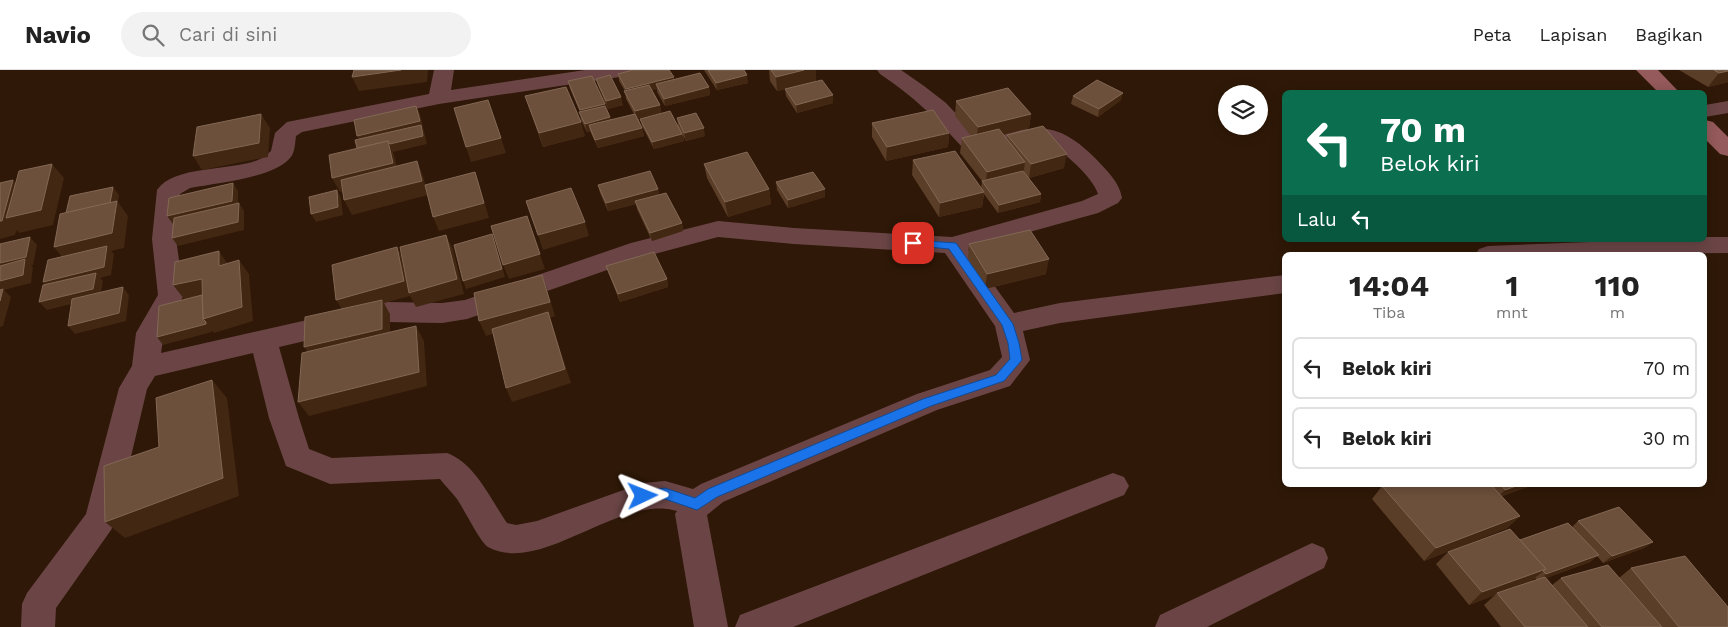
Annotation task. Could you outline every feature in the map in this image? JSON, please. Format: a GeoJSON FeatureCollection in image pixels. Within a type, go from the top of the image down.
{"type":"FeatureCollection","features":[{"type":"Feature","properties":{"kind":"street"},"geometry":{"type":"LineString","coordinates":[[439,98],[444,70]]}},
{"type":"Feature","properties":{"kind":"street"},"geometry":{"type":"LineString","coordinates":[[38,627],[40,604],[100,520],[133,388],[146,367],[150,333],[171,295],[164,239],[167,202],[170,190],[173,187],[183,182],[226,172],[266,166],[282,154],[286,133],[294,127],[439,98],[626,70]]}},
{"type":"Feature","properties":{"kind":"street"},"geometry":{"type":"LineString","coordinates":[[146,367],[387,312],[442,313],[467,309],[640,249],[718,229],[794,236],[952,245],[1090,207],[1110,198],[1109,189],[1104,181],[1076,152],[1053,136],[1039,135],[986,143],[971,143],[938,108],[917,90],[887,70]]}},
{"type":"Feature","properties":{"kind":"street"},"geometry":{"type":"LineString","coordinates":[[1646,70],[1667,90]]}},
{"type":"Feature","properties":{"kind":"street"},"geometry":{"type":"LineString","coordinates":[[1707,111],[1728,107]]}},
{"type":"Feature","properties":{"kind":"street"},"geometry":{"type":"LineString","coordinates":[[1707,129],[1728,149]]}},
{"type":"Feature","properties":{"kind":"street"},"geometry":{"type":"LineString","coordinates":[[1553,252],[1728,244]]}},
{"type":"Feature","properties":{"kind":"street"},"geometry":{"type":"LineString","coordinates":[[711,627],[691,514],[697,504],[712,493],[918,406],[1000,378],[1016,360],[1014,343],[1008,324],[952,245]]}},
{"type":"Feature","properties":{"kind":"street"},"geometry":{"type":"LineString","coordinates":[[1008,324],[1060,313],[1282,284]]}},
{"type":"Feature","properties":{"kind":"street"},"geometry":{"type":"LineString","coordinates":[[264,341],[284,418],[297,457],[330,471],[446,466],[468,490],[497,536],[516,539],[537,535],[643,496],[665,494],[697,504]]}},
{"type":"Feature","properties":{"kind":"street"},"geometry":{"type":"LineString","coordinates":[[752,627],[1113,486]]}},
{"type":"Feature","properties":{"kind":"street"},"geometry":{"type":"LineString","coordinates":[[1172,627],[1312,558]]}},
{"type":"Feature","properties":{"kind":"building"},"geometry":{"type":"Polygon","coordinates":[[[354,70],[401,70],[352,77],[354,70]]]}},
{"type":"Feature","properties":{"kind":"building"},"geometry":{"type":"Polygon","coordinates":[[[633,70],[669,70],[674,77],[626,89],[618,74],[633,70]]]}},
{"type":"Feature","properties":{"kind":"building"},"geometry":{"type":"Polygon","coordinates":[[[708,70],[744,70],[747,75],[716,83],[708,70]]]}},
{"type":"Feature","properties":{"kind":"building"},"geometry":{"type":"Polygon","coordinates":[[[771,70],[804,70],[776,77],[771,70]]]}},
{"type":"Feature","properties":{"kind":"building"},"geometry":{"type":"Polygon","coordinates":[[[1714,70],[1728,70],[1728,71],[1719,73],[1714,70]]]}},
{"type":"Feature","properties":{"kind":"building"},"geometry":{"type":"Polygon","coordinates":[[[700,73],[709,87],[664,99],[656,84],[700,73]]]}},
{"type":"Feature","properties":{"kind":"building"},"geometry":{"type":"Polygon","coordinates":[[[610,75],[621,97],[606,101],[596,79],[610,75]]]}},
{"type":"Feature","properties":{"kind":"building"},"geometry":{"type":"Polygon","coordinates":[[[592,76],[605,104],[580,110],[568,81],[592,76]]]}},
{"type":"Feature","properties":{"kind":"building"},"geometry":{"type":"Polygon","coordinates":[[[822,80],[833,95],[796,105],[785,89],[822,80]]]}},
{"type":"Feature","properties":{"kind":"building"},"geometry":{"type":"Polygon","coordinates":[[[1097,80],[1123,93],[1099,109],[1073,96],[1097,80]]]}},
{"type":"Feature","properties":{"kind":"building"},"geometry":{"type":"Polygon","coordinates":[[[649,85],[660,105],[635,111],[624,91],[649,85]]]}},
{"type":"Feature","properties":{"kind":"building"},"geometry":{"type":"Polygon","coordinates":[[[566,87],[581,122],[539,133],[525,96],[566,87]]]}},
{"type":"Feature","properties":{"kind":"building"},"geometry":{"type":"Polygon","coordinates":[[[1008,88],[1031,114],[978,127],[956,101],[1008,88]]]}},
{"type":"Feature","properties":{"kind":"building"},"geometry":{"type":"Polygon","coordinates":[[[488,100],[501,138],[466,147],[454,108],[488,100]]]}},
{"type":"Feature","properties":{"kind":"building"},"geometry":{"type":"Polygon","coordinates":[[[416,106],[420,121],[357,136],[354,120],[416,106]]]}},
{"type":"Feature","properties":{"kind":"building"},"geometry":{"type":"Polygon","coordinates":[[[605,106],[610,117],[585,124],[579,112],[605,106]]]}},
{"type":"Feature","properties":{"kind":"building"},"geometry":{"type":"Polygon","coordinates":[[[933,110],[949,133],[887,147],[872,123],[933,110]]]}},
{"type":"Feature","properties":{"kind":"building"},"geometry":{"type":"Polygon","coordinates":[[[670,111],[682,134],[652,142],[640,119],[670,111]]]}},
{"type":"Feature","properties":{"kind":"building"},"geometry":{"type":"Polygon","coordinates":[[[696,113],[704,128],[684,133],[677,118],[696,113]]]}},
{"type":"Feature","properties":{"kind":"building"},"geometry":{"type":"Polygon","coordinates":[[[261,114],[259,143],[193,156],[197,127],[261,114]]]}},
{"type":"Feature","properties":{"kind":"building"},"geometry":{"type":"Polygon","coordinates":[[[635,114],[642,128],[595,140],[589,125],[635,114]]]}},
{"type":"Feature","properties":{"kind":"building"},"geometry":{"type":"Polygon","coordinates":[[[421,125],[423,136],[390,144],[388,141],[357,148],[355,140],[421,125]]]}},
{"type":"Feature","properties":{"kind":"building"},"geometry":{"type":"Polygon","coordinates":[[[1043,126],[1067,154],[1031,164],[1007,135],[1043,126]]]}},
{"type":"Feature","properties":{"kind":"building"},"geometry":{"type":"Polygon","coordinates":[[[999,129],[1025,162],[987,172],[962,138],[999,129]]]}},
{"type":"Feature","properties":{"kind":"building"},"geometry":{"type":"Polygon","coordinates":[[[388,141],[393,163],[332,178],[329,155],[388,141]]]}},
{"type":"Feature","properties":{"kind":"building"},"geometry":{"type":"Polygon","coordinates":[[[955,151],[984,192],[940,203],[913,160],[955,151]]]}},
{"type":"Feature","properties":{"kind":"building"},"geometry":{"type":"Polygon","coordinates":[[[747,152],[769,189],[725,202],[704,164],[747,152]]]}},
{"type":"Feature","properties":{"kind":"building"},"geometry":{"type":"Polygon","coordinates":[[[417,161],[422,181],[344,200],[341,180],[417,161]]]}},
{"type":"Feature","properties":{"kind":"building"},"geometry":{"type":"Polygon","coordinates":[[[52,164],[41,210],[6,218],[19,171],[52,164]]]}},
{"type":"Feature","properties":{"kind":"building"},"geometry":{"type":"Polygon","coordinates":[[[650,171],[658,189],[606,203],[598,185],[650,171]]]}},
{"type":"Feature","properties":{"kind":"building"},"geometry":{"type":"Polygon","coordinates":[[[1023,171],[1041,194],[999,205],[982,181],[1023,171]]]}},
{"type":"Feature","properties":{"kind":"building"},"geometry":{"type":"Polygon","coordinates":[[[475,172],[484,203],[433,217],[425,185],[475,172]]]}},
{"type":"Feature","properties":{"kind":"building"},"geometry":{"type":"Polygon","coordinates":[[[813,172],[825,189],[788,200],[776,182],[813,172]]]}},
{"type":"Feature","properties":{"kind":"building"},"geometry":{"type":"Polygon","coordinates":[[[13,180],[2,221],[0,221],[0,183],[13,180]]]}},
{"type":"Feature","properties":{"kind":"building"},"geometry":{"type":"Polygon","coordinates":[[[233,183],[232,201],[167,216],[169,198],[233,183]]]}},
{"type":"Feature","properties":{"kind":"building"},"geometry":{"type":"Polygon","coordinates":[[[113,187],[110,203],[66,213],[70,196],[113,187]]]}},
{"type":"Feature","properties":{"kind":"building"},"geometry":{"type":"Polygon","coordinates":[[[571,188],[585,222],[538,235],[526,201],[571,188]]]}},
{"type":"Feature","properties":{"kind":"building"},"geometry":{"type":"Polygon","coordinates":[[[337,190],[338,207],[311,214],[309,197],[337,190]]]}},
{"type":"Feature","properties":{"kind":"building"},"geometry":{"type":"Polygon","coordinates":[[[666,193],[682,223],[650,233],[635,201],[666,193]]]}},
{"type":"Feature","properties":{"kind":"building"},"geometry":{"type":"Polygon","coordinates":[[[117,201],[112,233],[54,247],[60,214],[117,201]]]}},
{"type":"Feature","properties":{"kind":"building"},"geometry":{"type":"Polygon","coordinates":[[[239,203],[238,222],[172,238],[174,218],[239,203]]]}},
{"type":"Feature","properties":{"kind":"building"},"geometry":{"type":"Polygon","coordinates":[[[527,216],[540,254],[503,265],[491,226],[527,216]]]}},
{"type":"Feature","properties":{"kind":"building"},"geometry":{"type":"Polygon","coordinates":[[[1030,230],[1049,259],[987,274],[969,244],[1030,230]]]}},
{"type":"Feature","properties":{"kind":"building"},"geometry":{"type":"Polygon","coordinates":[[[492,234],[502,269],[463,281],[454,245],[492,234]]]}},
{"type":"Feature","properties":{"kind":"building"},"geometry":{"type":"Polygon","coordinates":[[[446,235],[457,279],[409,293],[400,247],[446,235]]]}},
{"type":"Feature","properties":{"kind":"building"},"geometry":{"type":"Polygon","coordinates":[[[30,237],[26,257],[0,263],[0,244],[30,237]]]}},
{"type":"Feature","properties":{"kind":"building"},"geometry":{"type":"Polygon","coordinates":[[[107,246],[104,267],[43,282],[48,260],[107,246]]]}},
{"type":"Feature","properties":{"kind":"building"},"geometry":{"type":"Polygon","coordinates":[[[397,247],[404,281],[336,300],[332,265],[397,247]]]}},
{"type":"Feature","properties":{"kind":"building"},"geometry":{"type":"Polygon","coordinates":[[[219,251],[219,266],[239,260],[242,307],[203,319],[202,279],[173,285],[175,262],[219,251]]]}},
{"type":"Feature","properties":{"kind":"building"},"geometry":{"type":"Polygon","coordinates":[[[654,252],[667,279],[618,294],[606,266],[654,252]]]}},
{"type":"Feature","properties":{"kind":"building"},"geometry":{"type":"Polygon","coordinates":[[[25,259],[23,275],[0,281],[0,266],[25,259]]]}},
{"type":"Feature","properties":{"kind":"building"},"geometry":{"type":"Polygon","coordinates":[[[96,273],[93,289],[39,302],[43,285],[96,273]]]}},
{"type":"Feature","properties":{"kind":"building"},"geometry":{"type":"Polygon","coordinates":[[[542,275],[550,302],[479,321],[474,293],[542,275]]]}},
{"type":"Feature","properties":{"kind":"building"},"geometry":{"type":"Polygon","coordinates":[[[123,287],[119,313],[68,326],[72,299],[123,287]]]}},
{"type":"Feature","properties":{"kind":"building"},"geometry":{"type":"Polygon","coordinates":[[[3,289],[0,301],[0,290],[3,289]]]}},
{"type":"Feature","properties":{"kind":"building"},"geometry":{"type":"Polygon","coordinates":[[[202,295],[203,319],[206,324],[157,337],[159,306],[202,295]]]}},
{"type":"Feature","properties":{"kind":"building"},"geometry":{"type":"Polygon","coordinates":[[[382,300],[382,329],[304,347],[305,317],[382,300]]]}},
{"type":"Feature","properties":{"kind":"building"},"geometry":{"type":"Polygon","coordinates":[[[548,312],[565,369],[506,388],[492,329],[548,312]]]}},
{"type":"Feature","properties":{"kind":"building"},"geometry":{"type":"Polygon","coordinates":[[[416,326],[419,372],[298,402],[302,353],[416,326]]]}},
{"type":"Feature","properties":{"kind":"building"},"geometry":{"type":"Polygon","coordinates":[[[212,380],[223,478],[105,522],[104,466],[159,447],[156,398],[212,380]]]}},
{"type":"Feature","properties":{"kind":"building"},"geometry":{"type":"Polygon","coordinates":[[[1383,487],[1493,487],[1520,516],[1436,548],[1383,487]]]}},
{"type":"Feature","properties":{"kind":"building"},"geometry":{"type":"Polygon","coordinates":[[[1503,487],[1513,487],[1505,490],[1503,487]]]}},
{"type":"Feature","properties":{"kind":"building"},"geometry":{"type":"Polygon","coordinates":[[[1619,507],[1653,542],[1612,556],[1578,521],[1619,507]]]}},
{"type":"Feature","properties":{"kind":"building"},"geometry":{"type":"Polygon","coordinates":[[[1568,523],[1599,555],[1546,574],[1543,571],[1546,569],[1520,540],[1568,523]]]}},
{"type":"Feature","properties":{"kind":"building"},"geometry":{"type":"Polygon","coordinates":[[[1510,529],[1546,569],[1482,592],[1448,552],[1510,529]]]}},
{"type":"Feature","properties":{"kind":"building"},"geometry":{"type":"Polygon","coordinates":[[[1685,556],[1728,607],[1728,627],[1679,627],[1631,568],[1685,556]]]}},
{"type":"Feature","properties":{"kind":"building"},"geometry":{"type":"Polygon","coordinates":[[[1608,565],[1662,627],[1602,627],[1561,578],[1608,565]]]}},
{"type":"Feature","properties":{"kind":"building"},"geometry":{"type":"Polygon","coordinates":[[[1545,577],[1588,627],[1525,627],[1497,593],[1545,577]]]}},
{"type":"Feature","properties":{"kind":"route"},"geometry":{"type":"LineString","coordinates":[[643,496],[665,494],[697,504],[712,493],[927,402],[1000,378],[1016,360],[1014,343],[1008,324],[952,245],[913,243]]}}]}
